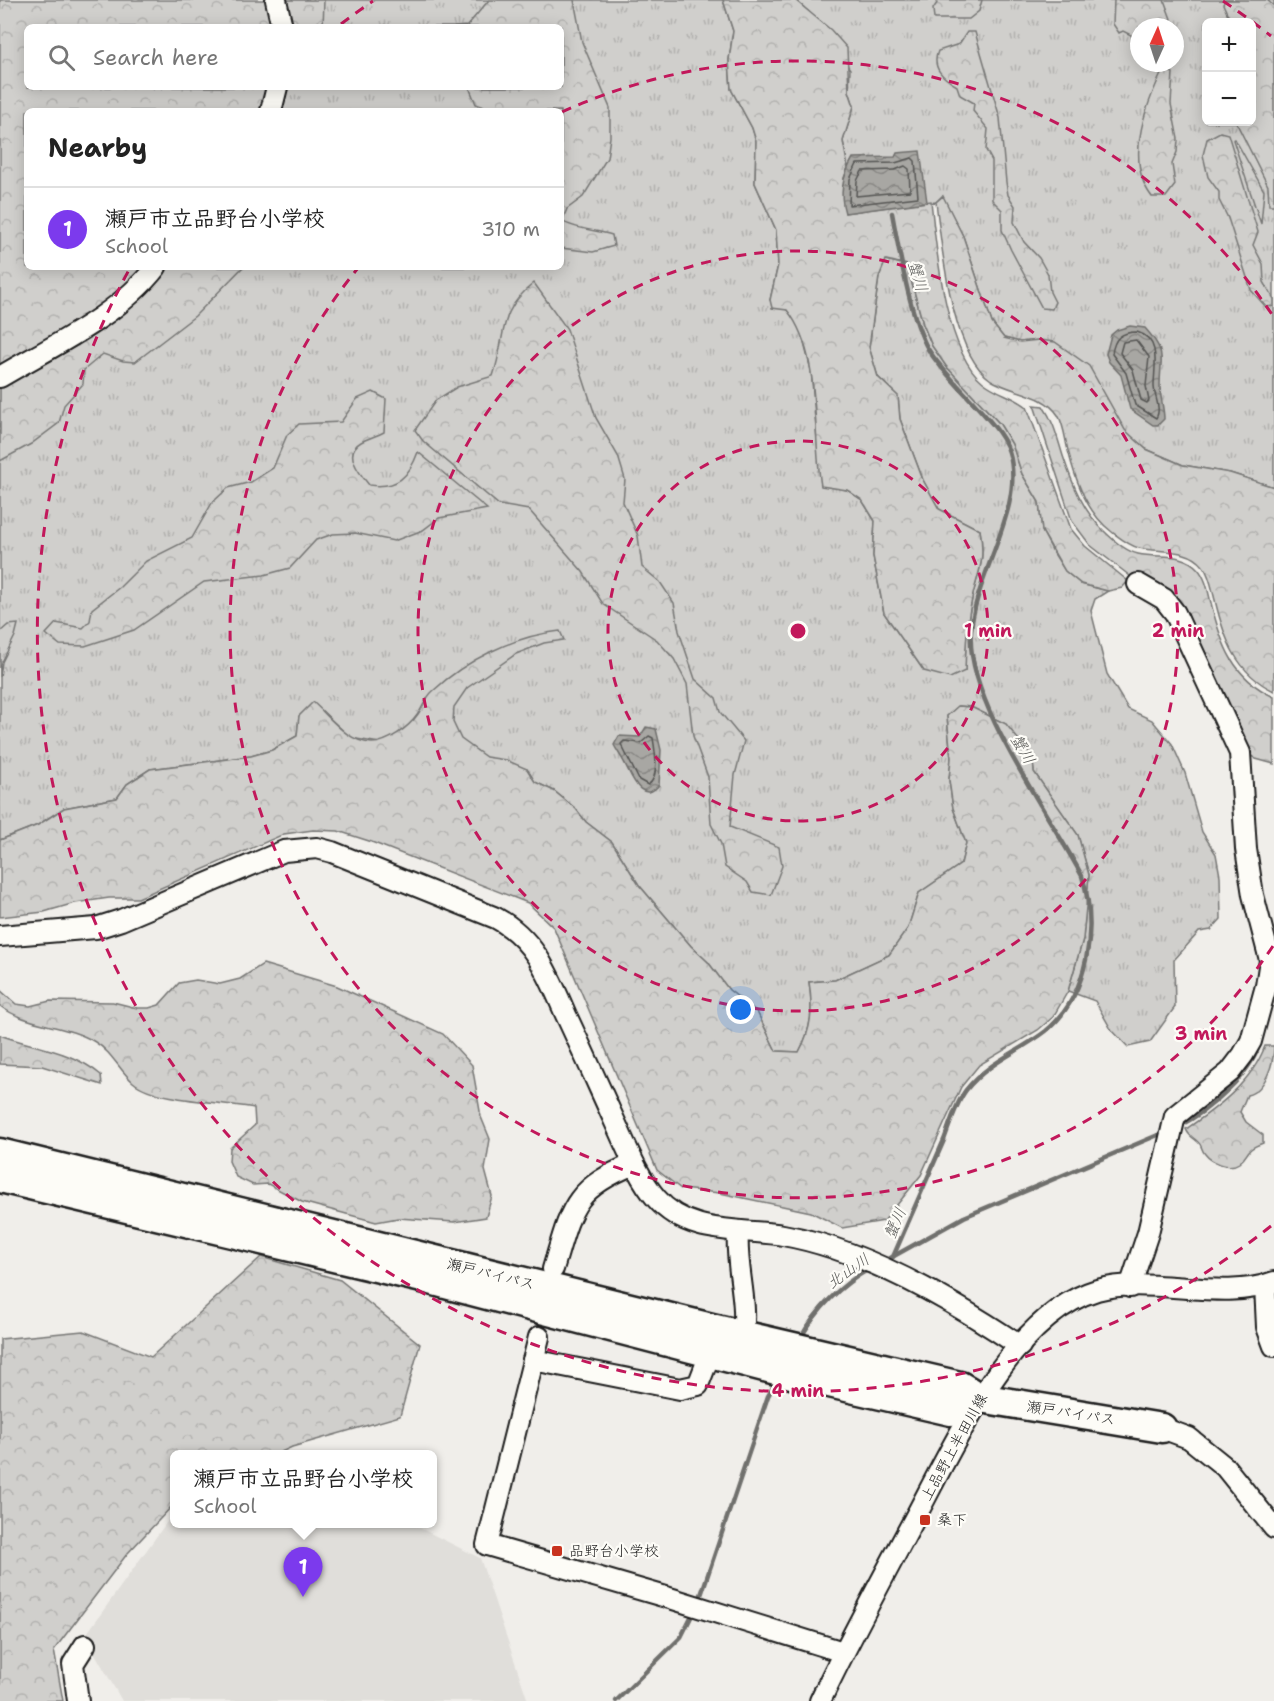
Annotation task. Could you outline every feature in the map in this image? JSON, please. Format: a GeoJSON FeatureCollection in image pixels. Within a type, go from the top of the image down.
{"type":"FeatureCollection","features":[{"type":"Feature","properties":{"kind":"highway","name":"瀬戸バイパス"},"geometry":{"type":"LineString","coordinates":[[0,1153],[816,1350],[960,1386],[980,1398],[1162,1428]]}},
{"type":"Feature","properties":{"kind":"highway","name":"瀬戸バイパス"},"geometry":{"type":"LineString","coordinates":[[0,1178],[426,1279],[710,1354],[951,1411],[980,1398]]}},
{"type":"Feature","properties":{"kind":"street"},"geometry":{"type":"LineString","coordinates":[[276,0],[281,24]]}},
{"type":"Feature","properties":{"kind":"street"},"geometry":{"type":"LineString","coordinates":[[272,108],[276,90]]}},
{"type":"Feature","properties":{"kind":"street"},"geometry":{"type":"LineString","coordinates":[[0,377],[125,298],[153,270]]}},
{"type":"Feature","properties":{"kind":"street"},"geometry":{"type":"LineString","coordinates":[[1130,1287],[1148,1233],[1172,1139],[1175,1116],[1230,1072],[1243,1055],[1251,1041],[1266,986],[1270,960],[1251,884],[1240,753],[1175,613],[1164,599],[1138,584]]}},
{"type":"Feature","properties":{"kind":"street"},"geometry":{"type":"LineString","coordinates":[[0,936],[96,928],[121,920],[284,851],[317,848],[332,852],[496,918],[512,926],[526,940],[547,971],[634,1164],[655,1197],[681,1219],[698,1226],[791,1237],[860,1257],[890,1271],[1020,1346]]}},
{"type":"Feature","properties":{"kind":"street"},"geometry":{"type":"LineString","coordinates":[[553,1269],[575,1203],[599,1181],[634,1164]]}},
{"type":"Feature","properties":{"kind":"street"},"geometry":{"type":"LineString","coordinates":[[738,1231],[736,1256],[746,1313],[743,1334]]}},
{"type":"Feature","properties":{"kind":"street"},"geometry":{"type":"LineString","coordinates":[[1270,1284],[1267,1327],[1274,1346]]}},
{"type":"Feature","properties":{"kind":"street","name":"上品野上半田川線"},"geometry":{"type":"LineString","coordinates":[[820,1701],[843,1653],[980,1398],[1020,1346],[1049,1317],[1073,1301],[1098,1290],[1130,1287],[1224,1288],[1270,1284]]}},
{"type":"Feature","properties":{"kind":"street"},"geometry":{"type":"LineString","coordinates":[[539,1337],[487,1545],[673,1599],[843,1653]]}},
{"type":"Feature","properties":{"kind":"street"},"geometry":{"type":"LineString","coordinates":[[533,1360],[689,1389],[698,1385],[710,1354]]}},
{"type":"Feature","properties":{"kind":"street"},"geometry":{"type":"LineString","coordinates":[[1162,1428],[1189,1438],[1225,1467],[1274,1528]]}},
{"type":"Feature","properties":{"kind":"street"},"geometry":{"type":"LineString","coordinates":[[78,1701],[73,1664],[85,1646]]}},
{"type":"Feature","properties":{"kind":"shaded area"},"geometry":{"type":"Polygon","coordinates":[[[170,1518],[170,1528],[420,1528],[480,1558],[528,1701],[122,1701],[85,1636],[170,1518]]]}},
{"type":"Feature","properties":{"kind":"green space"},"geometry":{"type":"Polygon","coordinates":[[[0,0],[271,0],[276,24],[24,24],[24,90],[271,90],[266,108],[24,108],[24,270],[149,270],[141,280],[0,373],[0,0]]]}},
{"type":"Feature","properties":{"kind":"green space"},"geometry":{"type":"Polygon","coordinates":[[[281,0],[723,0],[733,31],[729,60],[731,89],[752,128],[756,141],[755,183],[776,230],[778,265],[770,300],[787,310],[799,324],[811,370],[821,485],[847,490],[862,500],[875,521],[873,556],[884,613],[924,671],[965,671],[968,621],[982,552],[980,530],[939,509],[923,480],[900,419],[898,396],[878,377],[869,347],[879,277],[885,260],[907,265],[923,324],[932,346],[946,366],[1000,424],[1012,444],[1022,474],[1039,502],[1042,531],[1065,571],[1081,584],[1108,591],[1095,599],[1091,611],[1107,674],[1128,709],[1152,720],[1172,744],[1185,773],[1202,832],[1216,854],[1220,876],[1221,919],[1211,930],[1199,932],[1174,960],[1175,1007],[1150,1042],[1128,1047],[1111,1029],[1095,1001],[1068,991],[1083,939],[1089,875],[1078,835],[1034,772],[1032,758],[1006,724],[971,707],[959,706],[947,716],[951,758],[949,780],[953,808],[966,843],[961,864],[919,893],[908,928],[889,955],[835,980],[809,982],[810,1018],[807,1035],[799,1052],[776,1051],[757,1012],[729,990],[708,962],[691,946],[639,885],[612,842],[586,822],[576,809],[554,791],[535,782],[527,769],[351,738],[313,703],[299,716],[297,736],[272,750],[251,756],[150,769],[127,784],[117,798],[64,808],[38,825],[0,840],[0,381],[159,270],[564,270],[564,108],[277,108],[280,90],[564,90],[564,24],[286,24],[281,0]]]}},
{"type":"Feature","properties":{"kind":"green space"},"geometry":{"type":"Polygon","coordinates":[[[281,0],[324,0],[323,24],[286,24],[281,0]]]}},
{"type":"Feature","properties":{"kind":"green space"},"geometry":{"type":"Polygon","coordinates":[[[489,0],[574,0],[582,42],[610,108],[610,137],[607,158],[583,197],[567,209],[564,216],[564,108],[487,108],[476,104],[470,90],[564,90],[564,24],[469,24],[489,0]]]}},
{"type":"Feature","properties":{"kind":"green space"},"geometry":{"type":"Polygon","coordinates":[[[723,0],[795,0],[831,30],[847,48],[849,91],[854,106],[843,141],[848,168],[844,178],[845,213],[931,201],[945,298],[960,348],[970,367],[983,382],[1027,407],[1071,529],[1085,546],[1128,581],[1122,588],[1108,591],[1081,584],[1065,571],[1042,531],[1039,502],[1022,474],[1012,444],[1000,424],[946,366],[932,346],[923,324],[907,265],[886,260],[879,277],[869,347],[878,377],[898,396],[900,419],[923,480],[939,509],[980,530],[982,542],[980,568],[968,621],[965,671],[950,678],[924,671],[884,613],[873,556],[875,521],[862,500],[847,490],[821,486],[814,394],[806,348],[787,310],[772,308],[770,300],[778,265],[776,230],[755,183],[756,141],[752,128],[731,89],[729,60],[733,31],[723,0]]]}},
{"type":"Feature","properties":{"kind":"green space"},"geometry":{"type":"Polygon","coordinates":[[[795,0],[1274,0],[1274,487],[1230,473],[1183,465],[1146,449],[1125,431],[1107,402],[1039,340],[1020,342],[1004,338],[992,323],[963,236],[942,196],[936,202],[845,213],[844,178],[848,168],[843,141],[854,106],[849,91],[850,69],[808,11],[795,0]]]}},
{"type":"Feature","properties":{"kind":"green space"},"geometry":{"type":"Polygon","coordinates":[[[939,0],[982,0],[979,11],[969,19],[934,19],[933,9],[939,0]]]}},
{"type":"Feature","properties":{"kind":"green space"},"geometry":{"type":"Polygon","coordinates":[[[1114,0],[1164,0],[1171,18],[1130,18],[1130,34],[1123,31],[1119,33],[1113,24],[1114,0]]]}},
{"type":"Feature","properties":{"kind":"green space"},"geometry":{"type":"Polygon","coordinates":[[[1225,0],[1267,0],[1274,6],[1274,205],[1269,205],[1268,186],[1238,126],[1256,126],[1256,18],[1229,18],[1223,4],[1225,0]]]}},
{"type":"Feature","properties":{"kind":"green space"},"geometry":{"type":"Polygon","coordinates":[[[967,32],[975,32],[1000,118],[1008,195],[1015,206],[1014,222],[1024,242],[1039,258],[1048,274],[1050,292],[1055,302],[1052,309],[1042,308],[1002,230],[1002,210],[992,200],[992,161],[986,150],[988,129],[973,111],[974,103],[960,95],[957,86],[947,80],[937,67],[938,51],[959,44],[967,32]]]}},
{"type":"Feature","properties":{"kind":"green space"},"geometry":{"type":"Polygon","coordinates":[[[1162,72],[1173,73],[1171,104],[1178,139],[1177,152],[1172,164],[1175,185],[1166,197],[1152,197],[1144,183],[1140,168],[1140,134],[1149,101],[1162,72]]]}},
{"type":"Feature","properties":{"kind":"green space"},"geometry":{"type":"Polygon","coordinates":[[[1220,132],[1228,134],[1258,232],[1253,245],[1263,264],[1264,282],[1274,299],[1274,306],[1266,307],[1251,290],[1228,218],[1219,200],[1219,192],[1208,177],[1203,155],[1207,139],[1220,132]]]}},
{"type":"Feature","properties":{"kind":"green space"},"geometry":{"type":"Polygon","coordinates":[[[1235,139],[1264,191],[1261,224],[1233,140],[1235,139]]]}},
{"type":"Feature","properties":{"kind":"green space"},"geometry":{"type":"Polygon","coordinates":[[[943,196],[963,236],[992,323],[1004,338],[1020,342],[1039,340],[1055,342],[1089,366],[1125,430],[1146,449],[1183,465],[1230,473],[1274,487],[1274,691],[1250,675],[1234,653],[1223,628],[1203,566],[1197,560],[1182,553],[1136,547],[1104,525],[1090,507],[1080,487],[1058,415],[1045,402],[991,380],[977,366],[966,347],[958,324],[945,271],[936,202],[943,196]]]}},
{"type":"Feature","properties":{"kind":"green space"},"geometry":{"type":"Polygon","coordinates":[[[564,222],[612,235],[614,246],[593,252],[564,248],[564,222]]]}},
{"type":"Feature","properties":{"kind":"green space"},"geometry":{"type":"Polygon","coordinates":[[[159,270],[240,270],[195,316],[135,362],[123,361],[103,354],[84,370],[83,384],[64,405],[59,423],[31,444],[0,461],[0,381],[159,270]]]}},
{"type":"Feature","properties":{"kind":"green space"},"geometry":{"type":"Polygon","coordinates":[[[534,283],[567,329],[596,418],[618,456],[625,479],[623,502],[638,536],[642,567],[660,582],[674,603],[679,631],[695,679],[716,698],[720,712],[744,741],[735,775],[730,827],[779,847],[782,866],[771,895],[753,892],[747,882],[725,867],[721,844],[711,824],[708,777],[693,736],[687,684],[674,659],[657,640],[603,604],[583,572],[529,510],[499,505],[423,441],[415,430],[436,400],[457,387],[493,376],[508,315],[522,294],[534,283]]]}},
{"type":"Feature","properties":{"kind":"green space"},"geometry":{"type":"Polygon","coordinates":[[[373,392],[386,399],[384,432],[361,442],[353,452],[354,464],[369,485],[387,485],[401,479],[418,452],[487,509],[439,518],[423,530],[394,541],[355,533],[333,534],[316,540],[290,568],[264,575],[204,582],[134,630],[85,646],[60,645],[46,634],[56,623],[83,628],[90,621],[92,609],[120,587],[146,561],[192,538],[212,503],[228,488],[251,482],[273,468],[287,435],[299,424],[341,422],[357,399],[373,392]]]}},
{"type":"Feature","properties":{"kind":"green space"},"geometry":{"type":"Polygon","coordinates":[[[1034,405],[1043,406],[1047,412],[1074,486],[1090,515],[1104,531],[1133,553],[1185,560],[1192,563],[1201,573],[1219,632],[1231,658],[1248,680],[1274,697],[1274,764],[1256,759],[1244,752],[1179,610],[1090,545],[1072,521],[1034,405]]]}},
{"type":"Feature","properties":{"kind":"green space"},"geometry":{"type":"Polygon","coordinates":[[[18,624],[15,636],[2,662],[0,677],[0,632],[8,625],[18,624]]]}},
{"type":"Feature","properties":{"kind":"green space"},"geometry":{"type":"Polygon","coordinates":[[[560,631],[564,640],[544,643],[516,654],[467,688],[454,707],[453,722],[461,739],[486,757],[506,760],[527,769],[535,782],[554,791],[576,809],[586,822],[612,842],[639,885],[691,946],[708,962],[729,990],[757,1012],[776,1051],[799,1052],[807,1035],[810,1018],[809,982],[835,980],[889,955],[908,928],[919,893],[961,864],[966,843],[953,808],[949,780],[951,758],[947,716],[958,706],[971,707],[1006,724],[1033,758],[1034,772],[1078,835],[1089,875],[1083,939],[1068,991],[1053,1017],[1038,1030],[979,1065],[961,1087],[921,1175],[884,1221],[842,1228],[811,1212],[720,1193],[681,1189],[657,1170],[554,928],[528,903],[369,841],[338,831],[313,830],[284,834],[138,898],[109,898],[75,903],[44,912],[0,917],[0,840],[38,825],[64,808],[117,798],[127,784],[150,769],[251,756],[272,750],[297,736],[299,716],[313,702],[347,734],[363,742],[372,743],[385,740],[409,724],[433,691],[460,669],[508,644],[560,631]]]}},
{"type":"Feature","properties":{"kind":"green space"},"geometry":{"type":"Polygon","coordinates":[[[263,964],[337,986],[443,1034],[472,1065],[481,1117],[490,1139],[485,1170],[492,1196],[486,1217],[454,1222],[398,1218],[376,1222],[302,1202],[268,1184],[253,1185],[236,1177],[229,1161],[230,1148],[255,1125],[254,1108],[173,1097],[143,1088],[133,1082],[95,1042],[72,1032],[23,1018],[0,1006],[0,990],[16,1004],[30,1006],[50,1001],[113,1002],[137,1008],[149,1008],[159,1005],[179,983],[196,980],[220,984],[240,979],[263,964]]]}},
{"type":"Feature","properties":{"kind":"green space"},"geometry":{"type":"Polygon","coordinates":[[[0,1035],[77,1060],[101,1075],[102,1085],[42,1066],[0,1064],[0,1035]]]}},
{"type":"Feature","properties":{"kind":"green space"},"geometry":{"type":"Polygon","coordinates":[[[1265,1046],[1274,1046],[1268,1075],[1259,1088],[1247,1095],[1240,1112],[1246,1122],[1263,1135],[1263,1143],[1250,1150],[1235,1165],[1220,1164],[1208,1157],[1186,1129],[1221,1103],[1242,1083],[1252,1071],[1265,1046]]]}},
{"type":"Feature","properties":{"kind":"green space"},"geometry":{"type":"Polygon","coordinates":[[[261,1257],[340,1280],[420,1344],[400,1416],[286,1450],[170,1450],[170,1508],[127,1554],[54,1650],[63,1701],[0,1701],[0,1339],[83,1331],[151,1357],[261,1257]]]}},
{"type":"Feature","properties":{"kind":"water"},"geometry":{"type":"Polygon","coordinates":[[[920,151],[927,202],[845,213],[842,199],[843,185],[853,158],[895,157],[897,153],[920,151]]]}},
{"type":"Feature","properties":{"kind":"water"},"geometry":{"type":"Polygon","coordinates":[[[1130,326],[1145,328],[1160,350],[1160,390],[1164,419],[1158,425],[1153,425],[1130,409],[1121,375],[1109,362],[1106,354],[1111,335],[1117,330],[1130,326]]]}},
{"type":"Feature","properties":{"kind":"water"},"geometry":{"type":"Polygon","coordinates":[[[646,727],[656,729],[661,750],[659,785],[653,791],[647,792],[637,786],[614,745],[619,736],[640,737],[646,727]]]}},
{"type":"Feature","properties":{"kind":"waterway","name":"蟹川"},"geometry":{"type":"LineString","coordinates":[[892,213],[911,302],[928,349],[995,428],[1009,452],[1012,473],[1011,495],[1006,518],[974,609],[971,631],[973,659],[981,690],[995,723],[1082,876],[1089,917],[1086,959],[1081,980],[1072,999],[1061,1016],[1046,1031],[984,1072],[962,1095],[893,1257]]}},
{"type":"Feature","properties":{"kind":"waterway","name":"北山川"},"geometry":{"type":"LineString","coordinates":[[1179,1126],[1215,1102],[1239,1078],[1249,1066],[1260,1041]]}},
{"type":"Feature","properties":{"kind":"waterway","name":"北山川"},"geometry":{"type":"LineString","coordinates":[[885,1261],[964,1217],[1165,1132]]}},
{"type":"Feature","properties":{"kind":"waterway","name":"北山川"},"geometry":{"type":"LineString","coordinates":[[800,1339],[830,1299],[869,1269]]}},
{"type":"Feature","properties":{"kind":"waterway","name":"北山川"},"geometry":{"type":"LineString","coordinates":[[699,1601],[768,1396],[777,1380]]}},
{"type":"Feature","properties":{"kind":"waterway","name":"北山川"},"geometry":{"type":"LineString","coordinates":[[616,1701],[681,1637],[694,1611]]}},
{"type":"Feature","properties":{"kind":"place","name":"桑下"},"geometry":{"type":"Point","coordinates":[925,1520]}},
{"type":"Feature","properties":{"kind":"place","name":"品野台小学校"},"geometry":{"type":"Point","coordinates":[557,1551]}},
{"type":"Feature","properties":{"kind":"place","name":"瀬戸市立品野台小学校"},"geometry":{"type":"Point","coordinates":[303,1597]}}]}
